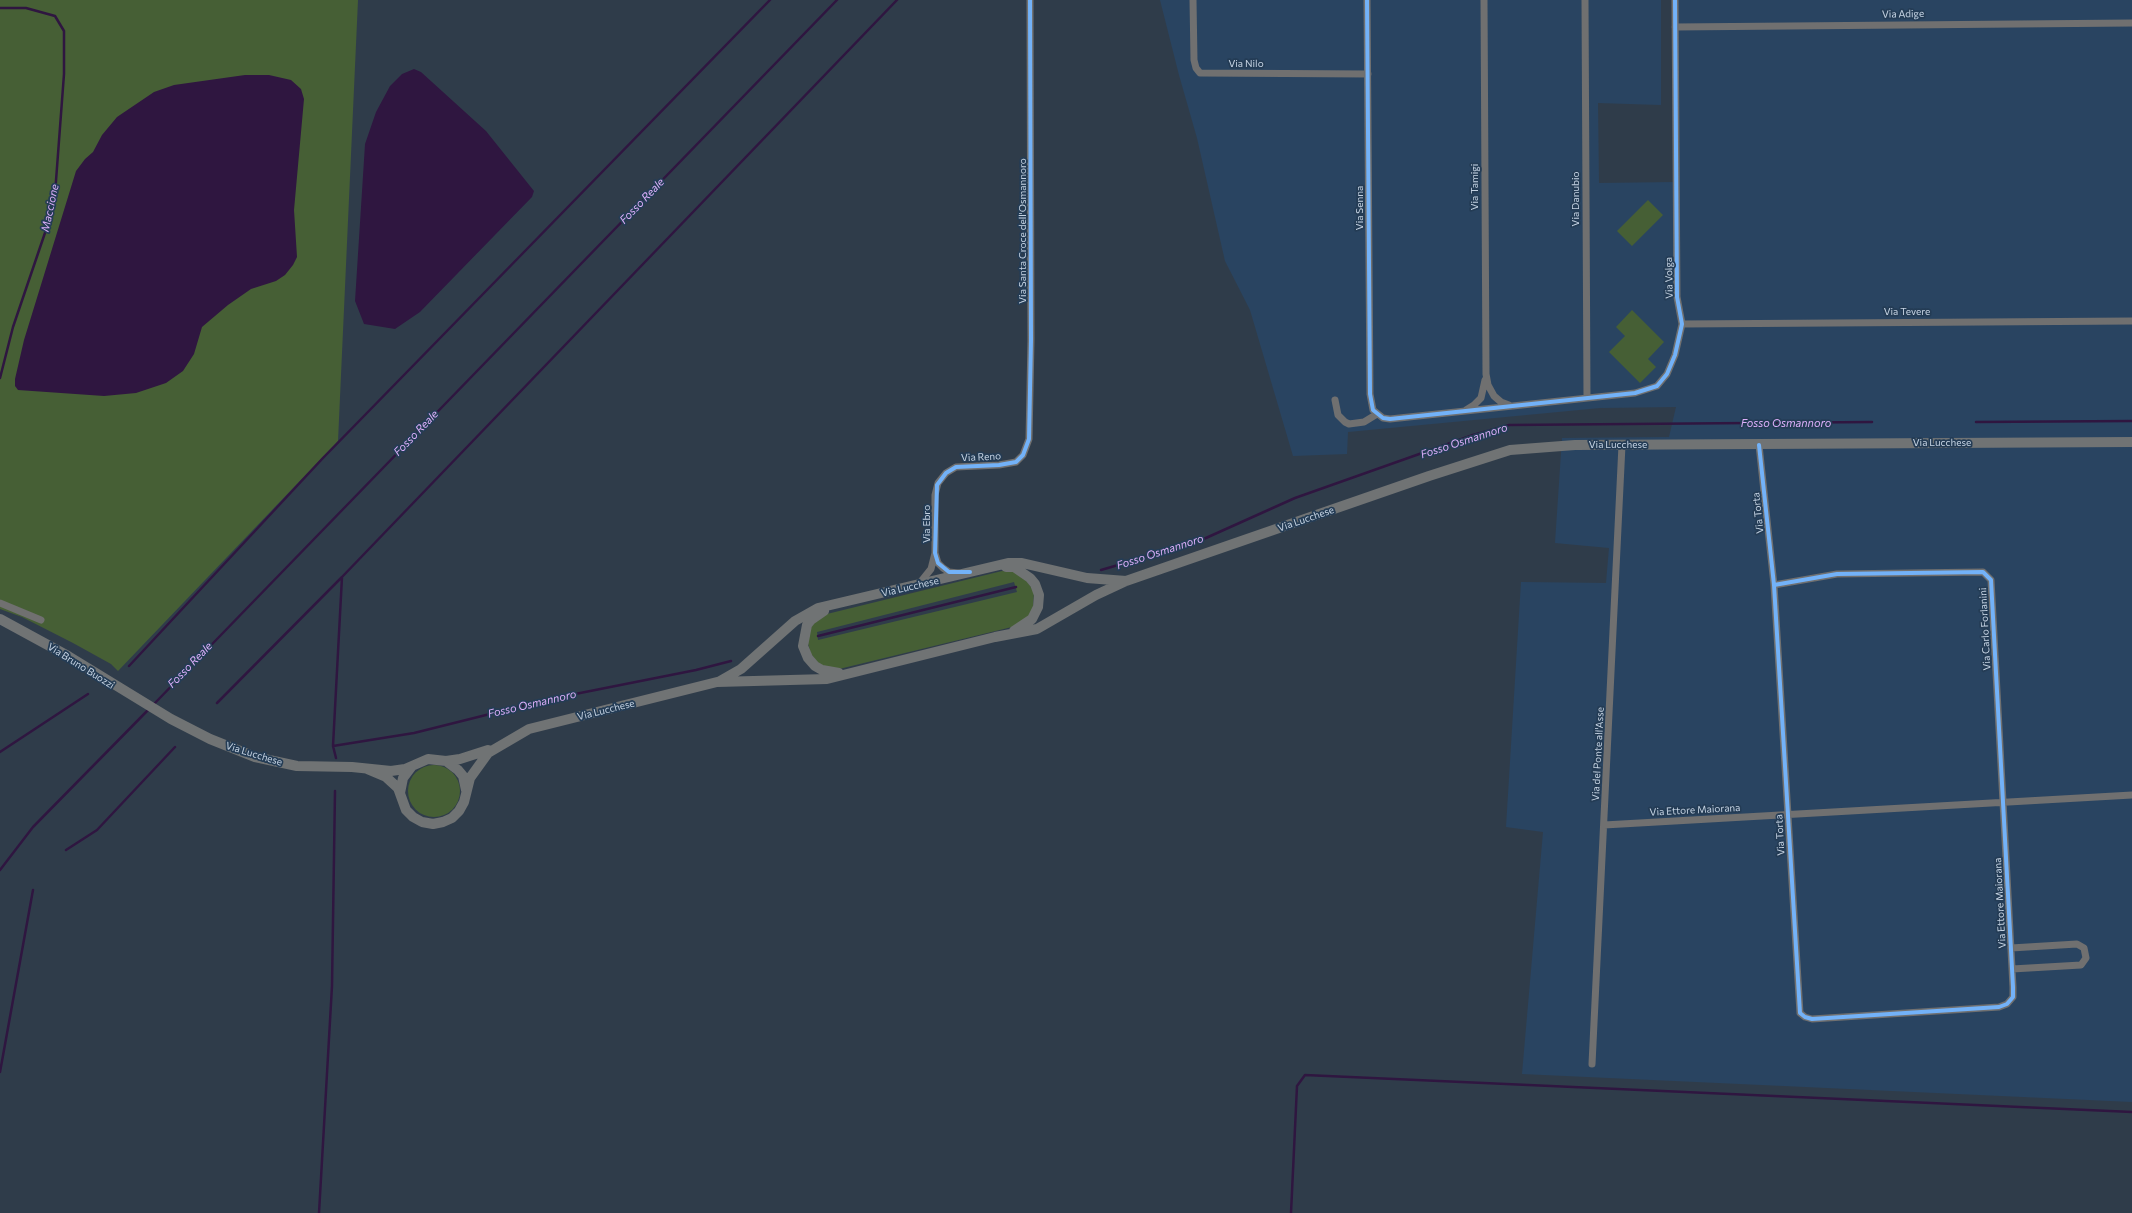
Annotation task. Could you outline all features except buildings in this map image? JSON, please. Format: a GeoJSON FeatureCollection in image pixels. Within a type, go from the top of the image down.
{"type":"FeatureCollection","features":[{"type":"Feature","properties":{"kind":"main road","name":"Via Lucchese"},"geometry":{"type":"LineString","coordinates":[[150,707],[170,719],[231,748],[270,760],[297,766],[352,767],[367,770],[391,771],[412,766],[428,758],[446,761],[473,756],[538,726],[717,682],[827,679],[995,637],[1037,629],[1096,595],[1126,581],[1495,454],[1517,448],[1622,445],[2132,442]]}},
{"type":"Feature","properties":{"kind":"main road","name":"Via Lucchese"},"geometry":{"type":"LineString","coordinates":[[717,682],[741,669],[795,621],[818,608],[841,604],[1015,562],[1087,578],[1126,581]]}},
{"type":"Feature","properties":{"kind":"main road"},"geometry":{"type":"LineString","coordinates":[[994,566],[1014,567],[1023,573],[1035,584],[1039,600],[1035,614],[1027,624],[1019,629],[995,637]]}},
{"type":"Feature","properties":{"kind":"main road"},"geometry":{"type":"LineString","coordinates":[[841,604],[817,614],[811,620],[805,631],[803,646],[808,658],[822,670],[830,673],[852,672]]}},
{"type":"Feature","properties":{"kind":"main road","name":"Via Bruno Buozzi"},"geometry":{"type":"LineString","coordinates":[[0,620],[68,656],[150,707]]}},
{"type":"Feature","properties":{"kind":"main road","name":"Via Lucchese"},"geometry":{"type":"LineString","coordinates":[[367,770],[386,778],[400,793],[406,810],[413,817],[422,822],[432,824],[443,822],[452,818],[462,806],[470,778],[481,760],[497,746]]}},
{"type":"Feature","properties":{"kind":"main road"},"geometry":{"type":"LineString","coordinates":[[446,761],[458,770],[465,784],[466,792]]}},
{"type":"Feature","properties":{"kind":"main road"},"geometry":{"type":"LineString","coordinates":[[400,793],[403,778],[412,766]]}},
{"type":"Feature","properties":{"kind":"street","name":"Via Santa Croce dell'Osmannoro"},"geometry":{"type":"LineString","coordinates":[[1020,459],[1026,450],[1030,427],[1030,0]]}},
{"type":"Feature","properties":{"kind":"street","name":"Via Nilo"},"geometry":{"type":"LineString","coordinates":[[1193,0],[1194,64],[1200,73],[1368,74]]}},
{"type":"Feature","properties":{"kind":"street","name":"Via Senna"},"geometry":{"type":"LineString","coordinates":[[1367,0],[1370,394],[1371,404],[1377,414]]}},
{"type":"Feature","properties":{"kind":"street","name":"Via Tamigi"},"geometry":{"type":"LineString","coordinates":[[1484,0],[1486,374],[1488,385],[1494,396],[1505,404],[1513,406]]}},
{"type":"Feature","properties":{"kind":"street","name":"Via Danubio"},"geometry":{"type":"LineString","coordinates":[[1585,0],[1587,398]]}},
{"type":"Feature","properties":{"kind":"street","name":"Via Volga"},"geometry":{"type":"LineString","coordinates":[[1377,414],[1390,419],[1635,393],[1657,386],[1667,374],[1675,355],[1682,324],[1676,297],[1675,0]]}},
{"type":"Feature","properties":{"kind":"street","name":"Via Adige"},"geometry":{"type":"LineString","coordinates":[[1675,27],[2132,23]]}},
{"type":"Feature","properties":{"kind":"street","name":"Via Tevere"},"geometry":{"type":"LineString","coordinates":[[1682,324],[2132,321]]}},
{"type":"Feature","properties":{"kind":"street","name":"Via Tamigi"},"geometry":{"type":"LineString","coordinates":[[1463,411],[1472,407],[1481,398],[1486,374]]}},
{"type":"Feature","properties":{"kind":"street"},"geometry":{"type":"LineString","coordinates":[[1335,400],[1338,415],[1349,424],[1364,422],[1377,414]]}},
{"type":"Feature","properties":{"kind":"street","name":"Via del Ponte all'Asse"},"geometry":{"type":"LineString","coordinates":[[1592,1064],[1622,445]]}},
{"type":"Feature","properties":{"kind":"street","name":"Via Torta"},"geometry":{"type":"LineString","coordinates":[[1759,445],[1774,585],[1798,1009],[1801,1015],[1812,1019],[1999,1007],[2010,1002]]}},
{"type":"Feature","properties":{"kind":"street","name":"Via Reno"},"geometry":{"type":"LineString","coordinates":[[944,475],[954,467],[999,465],[1020,459]]}},
{"type":"Feature","properties":{"kind":"street","name":"Via Ebro"},"geometry":{"type":"LineString","coordinates":[[918,585],[931,569],[935,553],[935,495],[937,485],[944,475]]}},
{"type":"Feature","properties":{"kind":"street","name":"Via Ebro"},"geometry":{"type":"LineString","coordinates":[[935,553],[938,563],[949,572],[970,572]]}},
{"type":"Feature","properties":{"kind":"street","name":"Via Carlo Forlanini"},"geometry":{"type":"LineString","coordinates":[[1774,585],[1837,574],[1983,572],[1988,575],[1991,580],[2002,802]]}},
{"type":"Feature","properties":{"kind":"street"},"geometry":{"type":"LineString","coordinates":[[0,603],[41,620]]}},
{"type":"Feature","properties":{"kind":"street","name":"Via Ettore Maiorana"},"geometry":{"type":"LineString","coordinates":[[1604,824],[2132,795]]}},
{"type":"Feature","properties":{"kind":"street","name":"Via Ettore Maiorana"},"geometry":{"type":"LineString","coordinates":[[2002,802],[2012,969],[2013,997],[2010,1002]]}},
{"type":"Feature","properties":{"kind":"street","name":"Via Ettore Maiorana"},"geometry":{"type":"LineString","coordinates":[[2011,948],[2077,944],[2084,948],[2086,958],[2081,965],[2012,969]]}},
{"type":"Feature","properties":{"kind":"shaded area"},"geometry":{"type":"Polygon","coordinates":[[[1160,0],[1661,0],[1661,105],[1598,103],[1599,183],[1677,182],[1675,0],[2132,0],[2132,1102],[1522,1074],[1543,832],[1506,827],[1521,582],[1606,583],[1609,548],[1555,543],[1562,438],[1669,437],[1676,407],[1600,408],[1348,432],[1347,454],[1293,456],[1250,310],[1225,261],[1197,138],[1160,0]]]}},
{"type":"Feature","properties":{"kind":"shaded area"},"geometry":{"type":"Polygon","coordinates":[[[414,69],[421,72],[486,131],[534,191],[532,197],[420,312],[395,329],[364,324],[355,301],[365,144],[376,112],[390,86],[402,74],[414,69]]]}},
{"type":"Feature","properties":{"kind":"shaded area"},"geometry":{"type":"Polygon","coordinates":[[[245,75],[269,75],[291,80],[301,89],[304,99],[294,210],[297,257],[293,265],[285,275],[276,281],[251,289],[228,305],[202,327],[194,354],[183,371],[166,383],[136,393],[104,396],[18,390],[15,386],[15,379],[24,340],[76,171],[85,159],[93,152],[102,135],[117,117],[154,92],[174,85],[245,75]]]}},
{"type":"Feature","properties":{"kind":"green space"},"geometry":{"type":"Polygon","coordinates":[[[0,0],[358,0],[338,441],[118,671],[111,664],[73,643],[22,617],[0,609],[0,0]]]}},
{"type":"Feature","properties":{"kind":"green space"},"geometry":{"type":"Polygon","coordinates":[[[1648,200],[1663,215],[1632,246],[1617,231],[1648,200]]]}},
{"type":"Feature","properties":{"kind":"green space"},"geometry":{"type":"Polygon","coordinates":[[[1632,310],[1664,342],[1648,359],[1656,367],[1640,383],[1609,352],[1625,336],[1616,327],[1632,310]]]}},
{"type":"Feature","properties":{"kind":"green space"},"geometry":{"type":"Polygon","coordinates":[[[1002,571],[1016,572],[1023,576],[1034,591],[1033,608],[1028,618],[1016,626],[835,670],[819,664],[811,654],[807,640],[809,631],[813,624],[827,614],[1002,571]],[[1014,582],[817,632],[818,640],[1017,592],[1014,582]]]}},
{"type":"Feature","properties":{"kind":"green space"},"geometry":{"type":"Polygon","coordinates":[[[434,765],[444,767],[452,773],[458,781],[460,791],[458,801],[452,809],[444,815],[434,817],[424,815],[416,809],[410,801],[408,791],[410,781],[416,773],[424,767],[434,765]]]}},
{"type":"Feature","properties":{"kind":"waterway"},"geometry":{"type":"LineString","coordinates":[[129,666],[323,458],[770,0]]}},
{"type":"Feature","properties":{"kind":"waterway","name":"Fosso Reale"},"geometry":{"type":"LineString","coordinates":[[154,704],[837,0]]}},
{"type":"Feature","properties":{"kind":"waterway"},"geometry":{"type":"LineString","coordinates":[[342,577],[897,0]]}},
{"type":"Feature","properties":{"kind":"waterway","name":"Maccione"},"geometry":{"type":"LineString","coordinates":[[0,8],[26,8],[55,16],[64,31],[64,74],[55,194],[48,224],[13,327],[0,378]]}},
{"type":"Feature","properties":{"kind":"waterway","name":"Fosso Osmannoro"},"geometry":{"type":"LineString","coordinates":[[1976,422],[2132,421]]}},
{"type":"Feature","properties":{"kind":"waterway","name":"Fosso Osmannoro"},"geometry":{"type":"LineString","coordinates":[[1101,570],[1197,542],[1295,498],[1473,435],[1509,425],[1872,422]]}},
{"type":"Feature","properties":{"kind":"waterway"},"geometry":{"type":"LineString","coordinates":[[217,703],[342,577],[333,746],[336,758]]}},
{"type":"Feature","properties":{"kind":"waterway","name":"Fosso Osmannoro"},"geometry":{"type":"LineString","coordinates":[[818,636],[1016,587]]}},
{"type":"Feature","properties":{"kind":"waterway","name":"Fosso Osmannoro"},"geometry":{"type":"LineString","coordinates":[[333,746],[414,733],[550,699],[696,670],[731,661]]}},
{"type":"Feature","properties":{"kind":"waterway"},"geometry":{"type":"LineString","coordinates":[[0,752],[88,694]]}},
{"type":"Feature","properties":{"kind":"waterway","name":"Fosso Reale"},"geometry":{"type":"LineString","coordinates":[[0,870],[33,827],[149,709]]}},
{"type":"Feature","properties":{"kind":"waterway"},"geometry":{"type":"LineString","coordinates":[[66,850],[97,830],[175,747]]}},
{"type":"Feature","properties":{"kind":"waterway"},"geometry":{"type":"LineString","coordinates":[[319,1213],[332,986],[335,791]]}},
{"type":"Feature","properties":{"kind":"waterway"},"geometry":{"type":"LineString","coordinates":[[0,1072],[33,890]]}},
{"type":"Feature","properties":{"kind":"waterway"},"geometry":{"type":"LineString","coordinates":[[1291,1213],[1297,1086],[1305,1075],[2132,1112]]}},
{"type":"Feature","properties":{"kind":"cycle path"},"geometry":{"type":"LineString","coordinates":[[970,572],[949,572],[938,563],[935,553],[937,485],[946,473],[956,467],[999,465],[1016,462],[1023,455],[1029,439],[1031,340],[1030,0]]}},
{"type":"Feature","properties":{"kind":"cycle path"},"geometry":{"type":"LineString","coordinates":[[1367,0],[1370,394],[1373,410],[1383,418],[1390,419],[1635,393],[1657,386],[1667,374],[1675,355],[1682,324],[1677,297],[1675,0]]}},
{"type":"Feature","properties":{"kind":"cycle path"},"geometry":{"type":"LineString","coordinates":[[1759,445],[1774,585],[1800,1013],[1805,1017],[1812,1019],[1999,1007],[2007,1004],[2013,997],[2013,987],[1991,580],[1983,572],[1837,574],[1774,585]]}}]}
